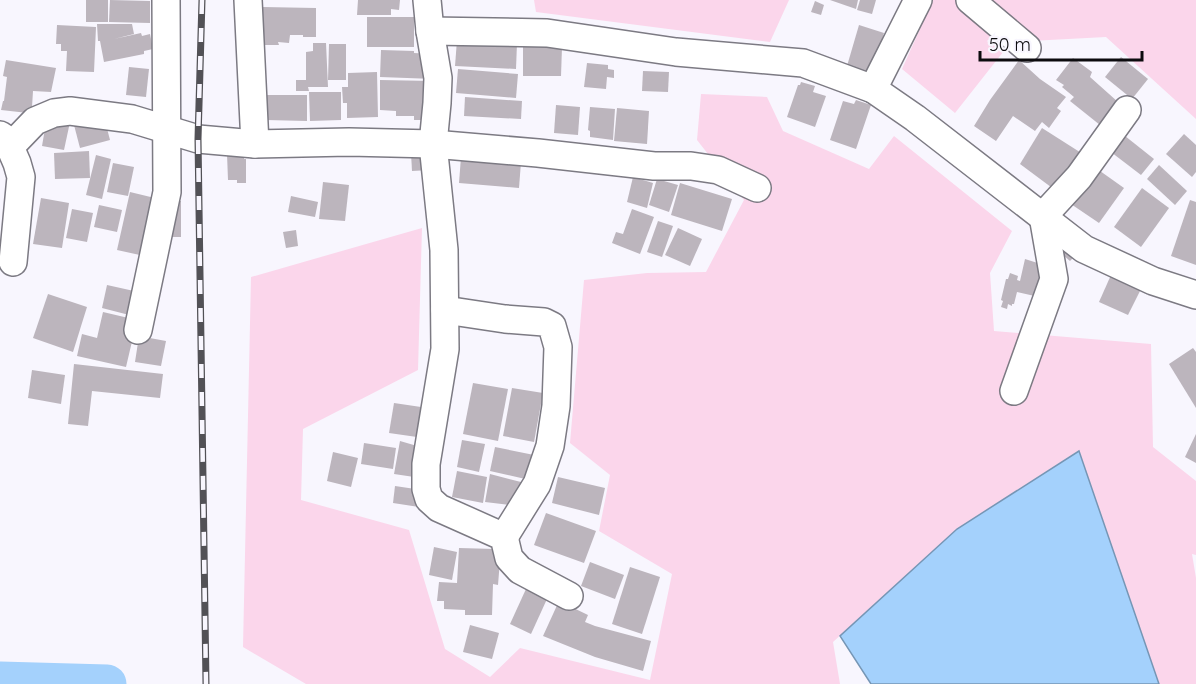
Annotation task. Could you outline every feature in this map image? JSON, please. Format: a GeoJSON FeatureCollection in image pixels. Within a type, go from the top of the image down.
{"type":"FeatureCollection","features":[{"type":"Feature","properties":{"kind":"street"},"geometry":{"type":"LineString","coordinates":[[138,330],[167,192],[166,0]]}},
{"type":"Feature","properties":{"kind":"street"},"geometry":{"type":"LineString","coordinates":[[248,0],[255,144]]}},
{"type":"Feature","properties":{"kind":"street"},"geometry":{"type":"LineString","coordinates":[[427,0],[438,78],[433,144],[444,250],[445,349],[426,464],[426,489],[429,499],[439,508],[504,537]]}},
{"type":"Feature","properties":{"kind":"street"},"geometry":{"type":"LineString","coordinates":[[873,89],[918,0]]}},
{"type":"Feature","properties":{"kind":"street"},"geometry":{"type":"LineString","coordinates":[[970,0],[1027,48]]}},
{"type":"Feature","properties":{"kind":"street"},"geometry":{"type":"LineString","coordinates":[[430,31],[547,33],[676,52],[803,63],[873,89],[915,118],[1084,249],[1153,281],[1196,296]]}},
{"type":"Feature","properties":{"kind":"street"},"geometry":{"type":"LineString","coordinates":[[1042,216],[1079,177],[1127,110]]}},
{"type":"Feature","properties":{"kind":"street"},"geometry":{"type":"LineString","coordinates":[[13,262],[21,177],[5,141],[35,121],[54,113],[70,111],[132,119],[198,139],[255,144],[349,142],[433,144],[654,166],[709,168],[729,174],[757,188]]}},
{"type":"Feature","properties":{"kind":"street"},"geometry":{"type":"LineString","coordinates":[[1014,391],[1054,279],[1042,216]]}},
{"type":"Feature","properties":{"kind":"street"},"geometry":{"type":"LineString","coordinates":[[445,310],[544,322],[552,326],[558,347],[556,406],[550,446],[537,484],[504,537],[509,558],[520,570],[568,596]]}},
{"type":"Feature","properties":{"kind":"shaded area"},"geometry":{"type":"Polygon","coordinates":[[[534,0],[789,0],[770,42],[536,12],[534,0]]]}},
{"type":"Feature","properties":{"kind":"shaded area"},"geometry":{"type":"Polygon","coordinates":[[[933,0],[1196,0],[1196,119],[1106,37],[1011,42],[955,113],[902,69],[933,0]]]}},
{"type":"Feature","properties":{"kind":"shaded area"},"geometry":{"type":"Polygon","coordinates":[[[701,94],[767,97],[783,131],[869,169],[894,136],[1012,231],[990,273],[994,331],[1151,344],[1153,447],[1196,481],[1196,555],[1192,554],[1196,578],[1196,684],[1159,684],[1078,451],[957,529],[833,642],[840,684],[306,684],[243,647],[251,277],[422,228],[418,370],[303,429],[301,500],[409,530],[445,649],[490,677],[520,648],[650,680],[672,574],[599,531],[610,475],[570,443],[584,280],[647,273],[706,272],[744,200],[697,140],[701,94]]]}},
{"type":"Feature","properties":{"kind":"water"},"geometry":{"type":"Polygon","coordinates":[[[1079,451],[1159,684],[871,684],[840,636],[957,529],[1079,451]]]}},
{"type":"Feature","properties":{"kind":"building"},"geometry":{"type":"Polygon","coordinates":[[[86,0],[108,0],[108,22],[86,22],[86,0]]]}},
{"type":"Feature","properties":{"kind":"building"},"geometry":{"type":"Polygon","coordinates":[[[110,0],[150,1],[150,23],[109,22],[110,0]]]}},
{"type":"Feature","properties":{"kind":"building"},"geometry":{"type":"Polygon","coordinates":[[[358,0],[400,0],[399,10],[391,9],[391,15],[357,15],[358,0]]]}},
{"type":"Feature","properties":{"kind":"building"},"geometry":{"type":"Polygon","coordinates":[[[830,0],[858,0],[856,9],[830,0]]]}},
{"type":"Feature","properties":{"kind":"building"},"geometry":{"type":"Polygon","coordinates":[[[860,0],[876,0],[872,14],[857,10],[860,0]]]}},
{"type":"Feature","properties":{"kind":"building"},"geometry":{"type":"Polygon","coordinates":[[[815,1],[824,5],[821,15],[811,12],[815,1]]]}},
{"type":"Feature","properties":{"kind":"building"},"geometry":{"type":"Polygon","coordinates":[[[263,7],[316,8],[316,37],[290,35],[289,43],[278,42],[279,45],[263,45],[263,7]]]}},
{"type":"Feature","properties":{"kind":"building"},"geometry":{"type":"Polygon","coordinates":[[[367,17],[414,17],[414,47],[367,47],[367,17]]]}},
{"type":"Feature","properties":{"kind":"building"},"geometry":{"type":"Polygon","coordinates":[[[97,24],[132,24],[134,34],[114,39],[141,33],[142,36],[150,34],[153,49],[144,51],[144,54],[104,62],[100,41],[98,41],[97,24]]]}},
{"type":"Feature","properties":{"kind":"building"},"geometry":{"type":"Polygon","coordinates":[[[57,25],[96,27],[94,72],[66,71],[67,51],[61,51],[61,44],[56,44],[57,25]]]}},
{"type":"Feature","properties":{"kind":"building"},"geometry":{"type":"Polygon","coordinates":[[[859,25],[884,33],[871,74],[847,66],[859,25]]]}},
{"type":"Feature","properties":{"kind":"building"},"geometry":{"type":"Polygon","coordinates":[[[457,40],[517,43],[516,69],[455,66],[457,40]]]}},
{"type":"Feature","properties":{"kind":"building"},"geometry":{"type":"Polygon","coordinates":[[[313,43],[326,43],[328,87],[308,87],[309,91],[296,91],[296,80],[306,80],[306,52],[313,51],[313,43]]]}},
{"type":"Feature","properties":{"kind":"building"},"geometry":{"type":"Polygon","coordinates":[[[329,44],[346,44],[346,80],[328,80],[329,44]]]}},
{"type":"Feature","properties":{"kind":"building"},"geometry":{"type":"Polygon","coordinates":[[[523,45],[562,47],[561,76],[523,76],[523,45]]]}},
{"type":"Feature","properties":{"kind":"building"},"geometry":{"type":"Polygon","coordinates":[[[381,50],[431,54],[434,79],[380,77],[381,50]]]}},
{"type":"Feature","properties":{"kind":"building"},"geometry":{"type":"Polygon","coordinates":[[[1121,57],[1148,79],[1132,99],[1105,77],[1121,57]]]}},
{"type":"Feature","properties":{"kind":"building"},"geometry":{"type":"Polygon","coordinates":[[[1073,58],[1092,72],[1090,77],[1118,102],[1100,125],[1070,101],[1074,97],[1062,87],[1064,85],[1056,80],[1073,58]]]}},
{"type":"Feature","properties":{"kind":"building"},"geometry":{"type":"Polygon","coordinates":[[[6,60],[56,68],[51,92],[33,91],[32,107],[29,107],[28,113],[1,110],[7,77],[3,76],[6,60]]]}},
{"type":"Feature","properties":{"kind":"building"},"geometry":{"type":"Polygon","coordinates":[[[1019,60],[1040,79],[1066,97],[1057,108],[1061,111],[1049,128],[1042,122],[1035,131],[1013,116],[996,141],[974,126],[1019,60]]]}},
{"type":"Feature","properties":{"kind":"building"},"geometry":{"type":"Polygon","coordinates":[[[587,63],[608,65],[608,69],[614,70],[614,78],[607,77],[606,89],[584,87],[587,63]]]}},
{"type":"Feature","properties":{"kind":"building"},"geometry":{"type":"Polygon","coordinates":[[[129,67],[149,69],[146,97],[126,95],[129,67]]]}},
{"type":"Feature","properties":{"kind":"building"},"geometry":{"type":"Polygon","coordinates":[[[458,69],[518,74],[516,98],[456,93],[458,69]]]}},
{"type":"Feature","properties":{"kind":"building"},"geometry":{"type":"Polygon","coordinates":[[[643,71],[669,72],[668,92],[642,91],[643,71]]]}},
{"type":"Feature","properties":{"kind":"building"},"geometry":{"type":"Polygon","coordinates":[[[377,72],[378,117],[347,118],[347,103],[343,103],[342,87],[348,87],[348,73],[377,72]]]}},
{"type":"Feature","properties":{"kind":"building"},"geometry":{"type":"Polygon","coordinates":[[[380,80],[433,81],[428,120],[414,120],[414,116],[396,116],[396,111],[380,110],[380,80]]]}},
{"type":"Feature","properties":{"kind":"building"},"geometry":{"type":"Polygon","coordinates":[[[801,82],[815,86],[813,92],[826,96],[815,127],[787,117],[801,82]]]}},
{"type":"Feature","properties":{"kind":"building"},"geometry":{"type":"Polygon","coordinates":[[[309,92],[341,92],[341,120],[310,121],[309,92]]]}},
{"type":"Feature","properties":{"kind":"building"},"geometry":{"type":"Polygon","coordinates":[[[266,95],[307,95],[307,121],[266,120],[266,95]]]}},
{"type":"Feature","properties":{"kind":"building"},"geometry":{"type":"Polygon","coordinates":[[[465,97],[522,101],[521,119],[464,116],[465,97]]]}},
{"type":"Feature","properties":{"kind":"building"},"geometry":{"type":"Polygon","coordinates":[[[856,100],[871,105],[856,149],[830,140],[843,101],[854,104],[856,100]]]}},
{"type":"Feature","properties":{"kind":"building"},"geometry":{"type":"Polygon","coordinates":[[[556,105],[580,107],[578,135],[554,133],[556,105]]]}},
{"type":"Feature","properties":{"kind":"building"},"geometry":{"type":"Polygon","coordinates":[[[590,107],[615,109],[613,140],[590,137],[588,130],[590,107]]]}},
{"type":"Feature","properties":{"kind":"building"},"geometry":{"type":"Polygon","coordinates":[[[617,108],[649,111],[647,144],[614,141],[617,108]]]}},
{"type":"Feature","properties":{"kind":"building"},"geometry":{"type":"Polygon","coordinates":[[[47,117],[70,122],[64,150],[42,146],[47,117]]]}},
{"type":"Feature","properties":{"kind":"building"},"geometry":{"type":"Polygon","coordinates":[[[104,117],[110,140],[80,148],[74,125],[104,117]]]}},
{"type":"Feature","properties":{"kind":"building"},"geometry":{"type":"Polygon","coordinates":[[[1042,128],[1086,156],[1059,193],[1020,164],[1042,128]]]}},
{"type":"Feature","properties":{"kind":"building"},"geometry":{"type":"Polygon","coordinates":[[[1120,132],[1154,159],[1141,175],[1107,149],[1120,132]]]}},
{"type":"Feature","properties":{"kind":"building"},"geometry":{"type":"Polygon","coordinates":[[[1184,134],[1196,145],[1196,172],[1192,177],[1166,154],[1184,134]]]}},
{"type":"Feature","properties":{"kind":"building"},"geometry":{"type":"Polygon","coordinates":[[[89,151],[90,178],[55,179],[54,153],[89,151]]]}},
{"type":"Feature","properties":{"kind":"building"},"geometry":{"type":"Polygon","coordinates":[[[429,152],[430,170],[412,171],[411,153],[429,152]]]}},
{"type":"Feature","properties":{"kind":"building"},"geometry":{"type":"Polygon","coordinates":[[[227,154],[237,154],[246,159],[246,183],[228,180],[227,154]]]}},
{"type":"Feature","properties":{"kind":"building"},"geometry":{"type":"Polygon","coordinates":[[[96,155],[111,159],[102,199],[86,195],[96,155]]]}},
{"type":"Feature","properties":{"kind":"building"},"geometry":{"type":"Polygon","coordinates":[[[461,157],[521,162],[519,188],[459,183],[461,157]]]}},
{"type":"Feature","properties":{"kind":"building"},"geometry":{"type":"Polygon","coordinates":[[[113,163],[134,167],[128,196],[107,192],[113,163]]]}},
{"type":"Feature","properties":{"kind":"building"},"geometry":{"type":"Polygon","coordinates":[[[1159,165],[1187,191],[1175,205],[1147,179],[1159,165]]]}},
{"type":"Feature","properties":{"kind":"building"},"geometry":{"type":"Polygon","coordinates":[[[1093,166],[1124,188],[1099,223],[1068,202],[1093,166]]]}},
{"type":"Feature","properties":{"kind":"building"},"geometry":{"type":"Polygon","coordinates":[[[633,177],[653,183],[647,208],[627,202],[633,177]]]}},
{"type":"Feature","properties":{"kind":"building"},"geometry":{"type":"Polygon","coordinates":[[[657,179],[678,185],[669,212],[649,205],[657,179]]]}},
{"type":"Feature","properties":{"kind":"building"},"geometry":{"type":"Polygon","coordinates":[[[323,182],[349,185],[345,221],[319,219],[323,182]]]}},
{"type":"Feature","properties":{"kind":"building"},"geometry":{"type":"Polygon","coordinates":[[[680,183],[732,199],[722,231],[671,215],[680,183]]]}},
{"type":"Feature","properties":{"kind":"building"},"geometry":{"type":"Polygon","coordinates":[[[1142,188],[1169,208],[1141,247],[1114,227],[1142,188]]]}},
{"type":"Feature","properties":{"kind":"building"},"geometry":{"type":"Polygon","coordinates":[[[130,192],[163,200],[149,257],[117,250],[130,192]]]}},
{"type":"Feature","properties":{"kind":"building"},"geometry":{"type":"Polygon","coordinates":[[[291,196],[318,202],[315,217],[288,212],[291,196]]]}},
{"type":"Feature","properties":{"kind":"building"},"geometry":{"type":"Polygon","coordinates":[[[41,198],[69,203],[62,248],[33,244],[41,198]]]}},
{"type":"Feature","properties":{"kind":"building"},"geometry":{"type":"Polygon","coordinates":[[[1190,200],[1196,202],[1196,265],[1171,256],[1190,200]]]}},
{"type":"Feature","properties":{"kind":"building"},"geometry":{"type":"Polygon","coordinates":[[[169,201],[181,201],[181,237],[169,237],[169,201]]]}},
{"type":"Feature","properties":{"kind":"building"},"geometry":{"type":"Polygon","coordinates":[[[99,205],[122,210],[117,232],[94,227],[99,205]]]}},
{"type":"Feature","properties":{"kind":"building"},"geometry":{"type":"Polygon","coordinates":[[[72,209],[93,213],[87,242],[66,238],[72,209]]]}},
{"type":"Feature","properties":{"kind":"building"},"geometry":{"type":"Polygon","coordinates":[[[632,209],[654,217],[640,254],[612,243],[616,232],[623,234],[632,209]]]}},
{"type":"Feature","properties":{"kind":"building"},"geometry":{"type":"Polygon","coordinates":[[[658,221],[673,226],[662,257],[647,252],[658,221]]]}},
{"type":"Feature","properties":{"kind":"building"},"geometry":{"type":"Polygon","coordinates":[[[678,228],[702,239],[690,266],[665,255],[678,228]]]}},
{"type":"Feature","properties":{"kind":"building"},"geometry":{"type":"Polygon","coordinates":[[[296,230],[298,246],[286,248],[283,232],[296,230]]]}},
{"type":"Feature","properties":{"kind":"building"},"geometry":{"type":"Polygon","coordinates":[[[1064,241],[1078,253],[1070,261],[1056,249],[1064,241]]]}},
{"type":"Feature","properties":{"kind":"building"},"geometry":{"type":"Polygon","coordinates":[[[1025,259],[1047,266],[1039,297],[1017,292],[1012,306],[1008,304],[1007,309],[1001,307],[1006,279],[1010,273],[1018,276],[1017,280],[1020,281],[1025,259]]]}},
{"type":"Feature","properties":{"kind":"building"},"geometry":{"type":"Polygon","coordinates":[[[1111,275],[1141,289],[1128,315],[1099,302],[1111,275]]]}},
{"type":"Feature","properties":{"kind":"building"},"geometry":{"type":"Polygon","coordinates":[[[107,285],[143,293],[137,317],[102,308],[107,285]]]}},
{"type":"Feature","properties":{"kind":"building"},"geometry":{"type":"Polygon","coordinates":[[[48,294],[87,307],[73,352],[33,338],[48,294]]]}},
{"type":"Feature","properties":{"kind":"building"},"geometry":{"type":"Polygon","coordinates":[[[103,312],[137,320],[126,367],[77,356],[82,334],[97,338],[103,312]]]}},
{"type":"Feature","properties":{"kind":"building"},"geometry":{"type":"Polygon","coordinates":[[[139,336],[166,341],[161,366],[135,362],[139,336]]]}},
{"type":"Feature","properties":{"kind":"building"},"geometry":{"type":"Polygon","coordinates":[[[1193,348],[1196,352],[1196,408],[1169,364],[1193,348]]]}},
{"type":"Feature","properties":{"kind":"building"},"geometry":{"type":"Polygon","coordinates":[[[74,364],[163,374],[160,398],[92,391],[88,426],[68,424],[74,364]]]}},
{"type":"Feature","properties":{"kind":"building"},"geometry":{"type":"Polygon","coordinates":[[[32,370],[65,375],[61,404],[28,398],[32,370]]]}},
{"type":"Feature","properties":{"kind":"building"},"geometry":{"type":"Polygon","coordinates":[[[473,383],[508,389],[498,441],[463,434],[473,383]]]}},
{"type":"Feature","properties":{"kind":"building"},"geometry":{"type":"Polygon","coordinates":[[[512,388],[543,393],[534,442],[503,436],[512,388]]]}},
{"type":"Feature","properties":{"kind":"building"},"geometry":{"type":"Polygon","coordinates":[[[394,403],[421,407],[417,437],[389,433],[394,403]]]}},
{"type":"Feature","properties":{"kind":"building"},"geometry":{"type":"Polygon","coordinates":[[[1196,434],[1196,463],[1185,457],[1196,434]]]}},
{"type":"Feature","properties":{"kind":"building"},"geometry":{"type":"Polygon","coordinates":[[[462,440],[485,444],[479,472],[457,467],[462,440]]]}},
{"type":"Feature","properties":{"kind":"building"},"geometry":{"type":"Polygon","coordinates":[[[400,441],[424,448],[421,478],[394,474],[400,441]]]}},
{"type":"Feature","properties":{"kind":"building"},"geometry":{"type":"Polygon","coordinates":[[[364,443],[396,448],[393,469],[361,464],[364,443]]]}},
{"type":"Feature","properties":{"kind":"building"},"geometry":{"type":"Polygon","coordinates":[[[495,447],[539,456],[534,481],[490,471],[495,447]]]}},
{"type":"Feature","properties":{"kind":"building"},"geometry":{"type":"Polygon","coordinates":[[[333,452],[358,458],[351,487],[327,481],[333,452]]]}},
{"type":"Feature","properties":{"kind":"building"},"geometry":{"type":"Polygon","coordinates":[[[457,471],[487,477],[483,503],[452,497],[457,471]]]}},
{"type":"Feature","properties":{"kind":"building"},"geometry":{"type":"Polygon","coordinates":[[[490,474],[525,483],[519,506],[485,502],[490,474]]]}},
{"type":"Feature","properties":{"kind":"building"},"geometry":{"type":"Polygon","coordinates":[[[558,477],[605,488],[599,515],[552,503],[558,477]]]}},
{"type":"Feature","properties":{"kind":"building"},"geometry":{"type":"Polygon","coordinates":[[[395,486],[422,490],[419,507],[393,503],[395,486]]]}},
{"type":"Feature","properties":{"kind":"building"},"geometry":{"type":"Polygon","coordinates":[[[546,513],[596,531],[584,563],[534,545],[546,513]]]}},
{"type":"Feature","properties":{"kind":"building"},"geometry":{"type":"Polygon","coordinates":[[[434,547],[457,552],[452,580],[429,575],[434,547]]]}},
{"type":"Feature","properties":{"kind":"building"},"geometry":{"type":"Polygon","coordinates":[[[459,548],[495,549],[495,560],[500,560],[498,585],[493,584],[492,615],[465,615],[465,610],[444,609],[444,601],[437,601],[439,582],[457,583],[459,548]]]}},
{"type":"Feature","properties":{"kind":"building"},"geometry":{"type":"Polygon","coordinates":[[[590,562],[624,575],[615,599],[581,586],[590,562]]]}},
{"type":"Feature","properties":{"kind":"building"},"geometry":{"type":"Polygon","coordinates":[[[630,567],[660,577],[642,634],[612,624],[630,567]]]}},
{"type":"Feature","properties":{"kind":"building"},"geometry":{"type":"Polygon","coordinates":[[[526,589],[547,599],[531,634],[510,624],[526,589]]]}},
{"type":"Feature","properties":{"kind":"building"},"geometry":{"type":"Polygon","coordinates":[[[559,601],[588,615],[585,622],[651,641],[643,671],[595,657],[543,636],[559,601]]]}},
{"type":"Feature","properties":{"kind":"building"},"geometry":{"type":"Polygon","coordinates":[[[470,625],[499,633],[492,659],[463,652],[470,625]]]}},
{"type":"Feature","properties":{"kind":"waterway"},"geometry":{"type":"LineString","coordinates":[[0,681],[107,684]]}},
{"type":"Feature","properties":{"kind":"railway"},"geometry":{"type":"LineString","coordinates":[[202,0],[198,139],[206,684]]}}]}
